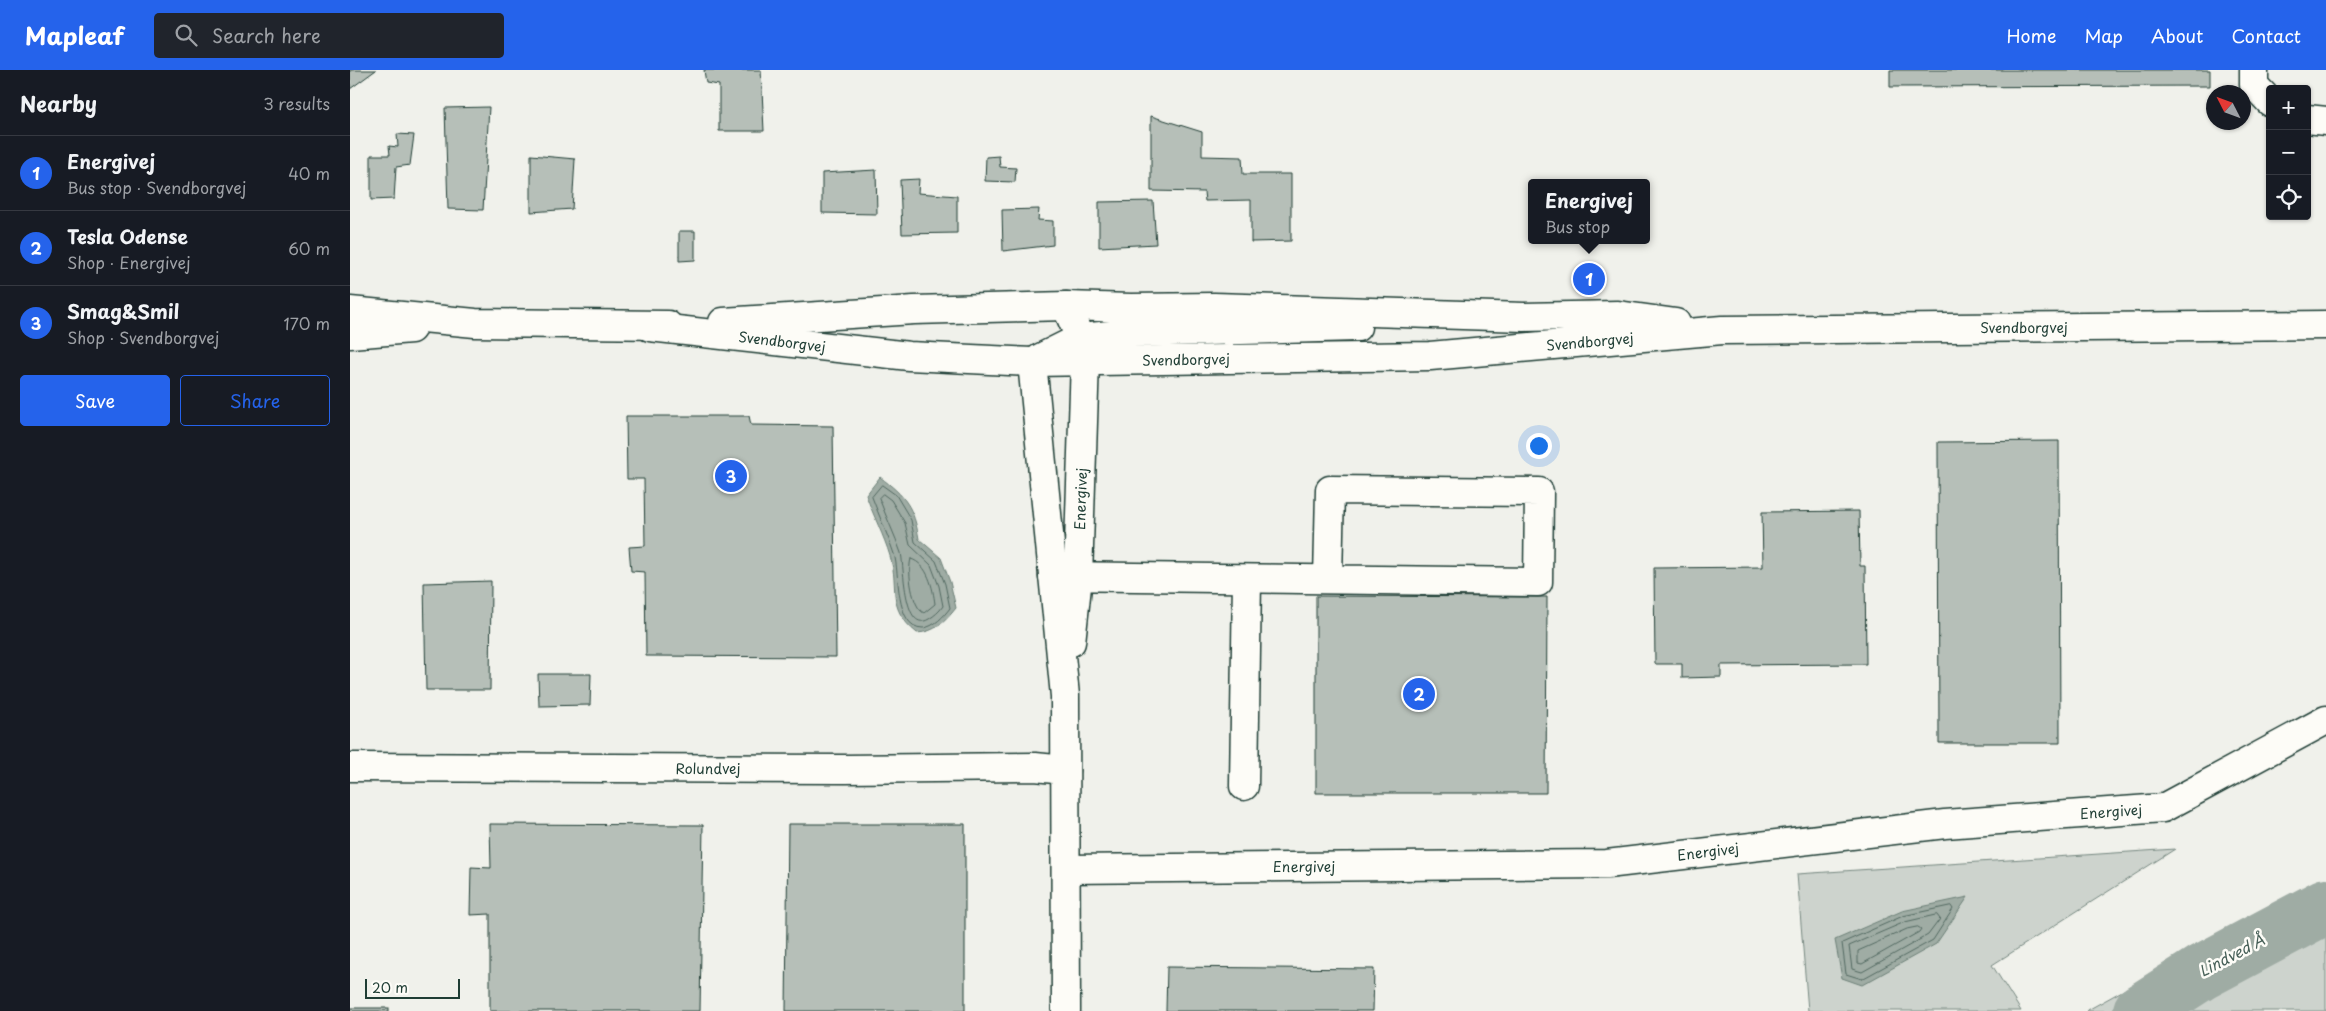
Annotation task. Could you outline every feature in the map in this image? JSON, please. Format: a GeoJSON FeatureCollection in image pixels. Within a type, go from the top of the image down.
{"type":"FeatureCollection","features":[{"type":"Feature","properties":{"kind":"main road"},"geometry":{"type":"LineString","coordinates":[[2254,70],[2254,85],[2266,98]]}},
{"type":"Feature","properties":{"kind":"main road"},"geometry":{"type":"LineString","coordinates":[[2311,119],[2326,121]]}},
{"type":"Feature","properties":{"kind":"main road","name":"Svendborgvej"},"geometry":{"type":"LineString","coordinates":[[350,334],[475,324],[650,326],[914,310],[1066,306],[1130,308],[1214,307],[1524,317],[1618,315],[1722,330]]}},
{"type":"Feature","properties":{"kind":"main road","name":"Energivej"},"geometry":{"type":"LineString","coordinates":[[1066,306],[1083,349],[1066,577],[1066,1011]]}},
{"type":"Feature","properties":{"kind":"main road","name":"Svendborgvej"},"geometry":{"type":"LineString","coordinates":[[350,311],[475,324]]}},
{"type":"Feature","properties":{"kind":"main road"},"geometry":{"type":"LineString","coordinates":[[1083,349],[1132,333],[1314,330],[1524,317]]}},
{"type":"Feature","properties":{"kind":"main road","name":"Svendborgvej"},"geometry":{"type":"LineString","coordinates":[[650,326],[909,356],[1032,362],[1083,349],[1430,356],[1722,330],[2326,325]]}},
{"type":"Feature","properties":{"kind":"main road","name":"Energivej"},"geometry":{"type":"LineString","coordinates":[[1032,362],[1066,577]]}},
{"type":"Feature","properties":{"kind":"main road"},"geometry":{"type":"LineString","coordinates":[[1066,577],[1538,582],[1539,492],[1330,490],[1328,579]]}},
{"type":"Feature","properties":{"kind":"main road"},"geometry":{"type":"LineString","coordinates":[[1244,786],[1247,579]]}},
{"type":"Feature","properties":{"kind":"main road","name":"Energivej"},"geometry":{"type":"LineString","coordinates":[[1067,869],[1607,864],[1946,824],[2163,808],[2326,720]]}},
{"type":"Feature","properties":{"kind":"main road","name":"Rolundvej"},"geometry":{"type":"LineString","coordinates":[[350,766],[835,769],[1035,767],[1065,770]]}},
{"type":"Feature","properties":{"kind":"shaded area"},"geometry":{"type":"Polygon","coordinates":[[[2175,849],[1992,965],[2021,1011],[1808,1011],[1797,874],[2175,849]]]}},
{"type":"Feature","properties":{"kind":"shaded area"},"geometry":{"type":"Polygon","coordinates":[[[2326,878],[2326,1011],[2086,1011],[2326,878]]]}},
{"type":"Feature","properties":{"kind":"water"},"geometry":{"type":"Polygon","coordinates":[[[880,477],[896,490],[907,503],[914,518],[919,539],[941,558],[950,582],[956,608],[944,622],[929,631],[917,633],[907,624],[897,606],[890,556],[866,495],[880,477]]]}},
{"type":"Feature","properties":{"kind":"water"},"geometry":{"type":"Polygon","coordinates":[[[1968,897],[1936,944],[1862,985],[1842,978],[1835,940],[1902,911],[1968,897]]]}},
{"type":"Feature","properties":{"kind":"building"},"geometry":{"type":"Polygon","coordinates":[[[350,70],[376,70],[350,89],[350,70]]]}},
{"type":"Feature","properties":{"kind":"building"},"geometry":{"type":"Polygon","coordinates":[[[704,70],[761,70],[764,131],[719,131],[719,85],[706,83],[704,70]]]}},
{"type":"Feature","properties":{"kind":"building"},"geometry":{"type":"Polygon","coordinates":[[[1890,70],[2210,70],[2210,85],[2206,86],[1890,87],[1890,70]]]}},
{"type":"Feature","properties":{"kind":"building"},"geometry":{"type":"Polygon","coordinates":[[[489,107],[483,210],[448,209],[445,108],[489,107]]]}},
{"type":"Feature","properties":{"kind":"building"},"geometry":{"type":"Polygon","coordinates":[[[1151,116],[1202,132],[1202,156],[1242,157],[1243,174],[1291,174],[1291,241],[1251,242],[1251,200],[1205,201],[1204,192],[1151,191],[1151,116]]]}},
{"type":"Feature","properties":{"kind":"building"},"geometry":{"type":"Polygon","coordinates":[[[397,134],[414,135],[410,165],[396,167],[394,199],[371,200],[371,155],[390,155],[389,146],[398,147],[397,134]]]}},
{"type":"Feature","properties":{"kind":"building"},"geometry":{"type":"Polygon","coordinates":[[[531,155],[575,159],[572,209],[531,212],[531,155]]]}},
{"type":"Feature","properties":{"kind":"building"},"geometry":{"type":"Polygon","coordinates":[[[999,156],[1000,167],[1016,168],[1015,182],[985,181],[986,157],[999,156]]]}},
{"type":"Feature","properties":{"kind":"building"},"geometry":{"type":"Polygon","coordinates":[[[876,170],[877,214],[822,213],[822,173],[876,170]]]}},
{"type":"Feature","properties":{"kind":"building"},"geometry":{"type":"Polygon","coordinates":[[[919,179],[918,193],[957,196],[957,233],[902,234],[900,180],[919,179]]]}},
{"type":"Feature","properties":{"kind":"building"},"geometry":{"type":"Polygon","coordinates":[[[1153,201],[1156,244],[1099,247],[1099,202],[1153,201]]]}},
{"type":"Feature","properties":{"kind":"building"},"geometry":{"type":"Polygon","coordinates":[[[1039,209],[1038,220],[1053,221],[1053,245],[1003,251],[1002,210],[1039,209]]]}},
{"type":"Feature","properties":{"kind":"building"},"geometry":{"type":"Polygon","coordinates":[[[679,231],[695,231],[695,260],[679,261],[679,231]]]}},
{"type":"Feature","properties":{"kind":"building"},"geometry":{"type":"Polygon","coordinates":[[[626,416],[749,416],[751,425],[833,426],[836,657],[646,656],[645,572],[631,571],[629,547],[645,546],[644,479],[627,479],[626,416]]]}},
{"type":"Feature","properties":{"kind":"building"},"geometry":{"type":"Polygon","coordinates":[[[2059,441],[2060,743],[1939,743],[1938,442],[2059,441]]]}},
{"type":"Feature","properties":{"kind":"building"},"geometry":{"type":"Polygon","coordinates":[[[1859,511],[1860,566],[1865,566],[1866,664],[1721,665],[1721,677],[1682,678],[1682,664],[1655,664],[1654,568],[1763,567],[1762,512],[1859,511]]]}},
{"type":"Feature","properties":{"kind":"building"},"geometry":{"type":"Polygon","coordinates":[[[491,581],[490,690],[426,690],[424,583],[491,581]]]}},
{"type":"Feature","properties":{"kind":"building"},"geometry":{"type":"Polygon","coordinates":[[[1316,596],[1547,597],[1546,793],[1316,793],[1316,596]]]}},
{"type":"Feature","properties":{"kind":"building"},"geometry":{"type":"Polygon","coordinates":[[[538,674],[591,674],[590,705],[539,706],[538,674]]]}},
{"type":"Feature","properties":{"kind":"building"},"geometry":{"type":"Polygon","coordinates":[[[490,824],[703,825],[700,1011],[490,1011],[490,914],[470,915],[471,867],[491,868],[490,824]]]}},
{"type":"Feature","properties":{"kind":"building"},"geometry":{"type":"Polygon","coordinates":[[[788,824],[965,824],[965,1011],[786,1011],[788,824]]]}},
{"type":"Feature","properties":{"kind":"building"},"geometry":{"type":"Polygon","coordinates":[[[1167,967],[1374,969],[1373,1011],[1166,1011],[1167,967]]]}},
{"type":"Feature","properties":{"kind":"building"},"geometry":{"type":"Polygon","coordinates":[[[350,1008],[389,1008],[389,1011],[350,1011],[350,1008]]]}},
{"type":"Feature","properties":{"kind":"waterway","name":"Lindved Å"},"geometry":{"type":"LineString","coordinates":[[2141,1011],[2202,972],[2326,906]]}},
{"type":"Feature","properties":{"kind":"place","name":"Energivej"},"geometry":{"type":"Point","coordinates":[1589,279]}},
{"type":"Feature","properties":{"kind":"place","name":"Smag&Smil"},"geometry":{"type":"Point","coordinates":[731,476]}},
{"type":"Feature","properties":{"kind":"place","name":"Tesla Odense"},"geometry":{"type":"Point","coordinates":[1419,694]}}]}
